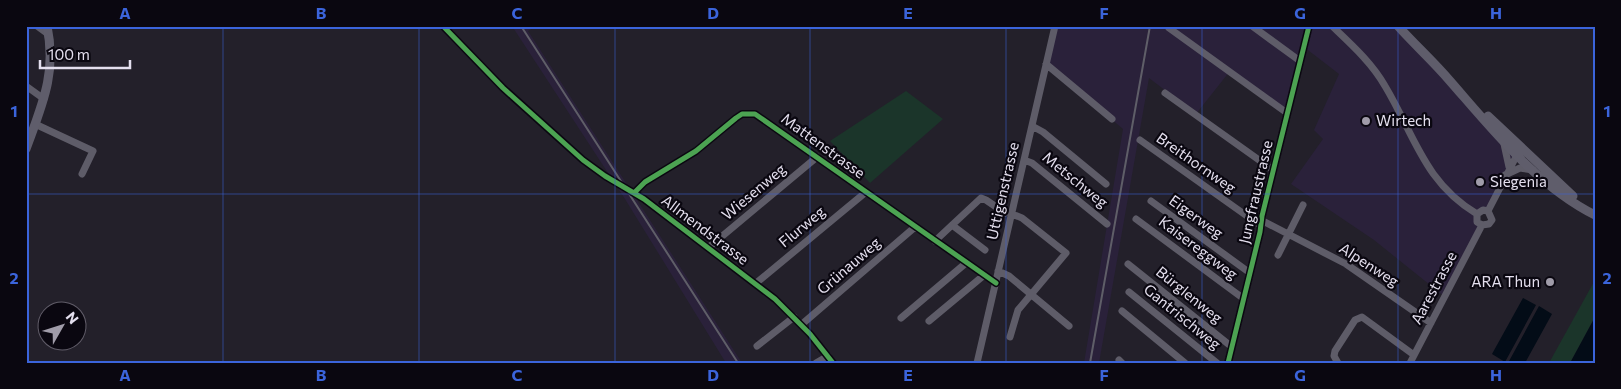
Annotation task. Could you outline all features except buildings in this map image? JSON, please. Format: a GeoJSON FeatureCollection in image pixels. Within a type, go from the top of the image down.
{"type":"FeatureCollection","features":[{"type":"Feature","properties":{"kind":"main road"},"geometry":{"type":"LineString","coordinates":[[1398,26],[1451,82],[1470,106],[1499,135],[1595,215]]}},
{"type":"Feature","properties":{"kind":"main road"},"geometry":{"type":"LineString","coordinates":[[26,149],[44,99],[51,68],[48,30]]}},
{"type":"Feature","properties":{"kind":"main road"},"geometry":{"type":"LineString","coordinates":[[1451,82],[1466,94],[1520,151],[1534,170],[1565,197],[1595,215]]}},
{"type":"Feature","properties":{"kind":"street"},"geometry":{"type":"LineString","coordinates":[[37,26],[48,30]]}},
{"type":"Feature","properties":{"kind":"street","name":"Allmendstrasse"},"geometry":{"type":"LineString","coordinates":[[443,26],[503,88],[583,160],[634,193],[755,284],[794,317],[833,363]]}},
{"type":"Feature","properties":{"kind":"street","name":"Uttigenstrasse"},"geometry":{"type":"LineString","coordinates":[[977,363],[996,282],[1008,213],[1024,160],[1055,26]]}},
{"type":"Feature","properties":{"kind":"street"},"geometry":{"type":"LineString","coordinates":[[1252,26],[1300,61]]}},
{"type":"Feature","properties":{"kind":"street","name":"Jungfraustrasse"},"geometry":{"type":"LineString","coordinates":[[1228,363],[1309,26]]}},
{"type":"Feature","properties":{"kind":"street"},"geometry":{"type":"LineString","coordinates":[[1332,26],[1361,54],[1379,76],[1436,179],[1455,199],[1477,214]]}},
{"type":"Feature","properties":{"kind":"street"},"geometry":{"type":"LineString","coordinates":[[1169,28],[1287,113]]}},
{"type":"Feature","properties":{"kind":"street"},"geometry":{"type":"LineString","coordinates":[[1046,64],[1112,119]]}},
{"type":"Feature","properties":{"kind":"street"},"geometry":{"type":"LineString","coordinates":[[26,86],[44,99]]}},
{"type":"Feature","properties":{"kind":"street"},"geometry":{"type":"LineString","coordinates":[[1166,93],[1274,170]]}},
{"type":"Feature","properties":{"kind":"street","name":"Mattenstrasse"},"geometry":{"type":"LineString","coordinates":[[634,193],[645,182],[696,151],[742,114],[755,114],[762,117],[983,276],[996,282]]}},
{"type":"Feature","properties":{"kind":"street"},"geometry":{"type":"LineString","coordinates":[[35,124],[93,150],[94,152],[82,174]]}},
{"type":"Feature","properties":{"kind":"street"},"geometry":{"type":"LineString","coordinates":[[1032,126],[1043,132],[1106,184]]}},
{"type":"Feature","properties":{"kind":"street"},"geometry":{"type":"LineString","coordinates":[[1499,135],[1506,150],[1509,168]]}},
{"type":"Feature","properties":{"kind":"street","name":"Breithornweg"},"geometry":{"type":"LineString","coordinates":[[1140,140],[1261,223]]}},
{"type":"Feature","properties":{"kind":"street"},"geometry":{"type":"LineString","coordinates":[[1477,214],[1476,219],[1482,225],[1487,225],[1492,220],[1488,211],[1509,168],[1520,151]]}},
{"type":"Feature","properties":{"kind":"street","name":"Wiesenweg"},"geometry":{"type":"LineString","coordinates":[[708,248],[817,157]]}},
{"type":"Feature","properties":{"kind":"street","name":"Metschweg"},"geometry":{"type":"LineString","coordinates":[[1024,160],[1032,163],[1107,224]]}},
{"type":"Feature","properties":{"kind":"street"},"geometry":{"type":"LineString","coordinates":[[1505,176],[1520,168],[1534,170]]}},
{"type":"Feature","properties":{"kind":"street","name":"Flurweg"},"geometry":{"type":"LineString","coordinates":[[755,284],[866,192]]}},
{"type":"Feature","properties":{"kind":"street"},"geometry":{"type":"LineString","coordinates":[[935,241],[980,198],[1008,213],[1022,218],[1066,253],[1017,313],[1010,337]]}},
{"type":"Feature","properties":{"kind":"street","name":"Eigerweg"},"geometry":{"type":"LineString","coordinates":[[1151,201],[1250,273]]}},
{"type":"Feature","properties":{"kind":"street"},"geometry":{"type":"LineString","coordinates":[[1278,255],[1303,205]]}},
{"type":"Feature","properties":{"kind":"street"},"geometry":{"type":"LineString","coordinates":[[1477,214],[1483,210],[1488,211]]}},
{"type":"Feature","properties":{"kind":"street","name":"Kaisereggweg"},"geometry":{"type":"LineString","coordinates":[[1136,219],[1244,299]]}},
{"type":"Feature","properties":{"kind":"street","name":"Alpenweg"},"geometry":{"type":"LineString","coordinates":[[1261,223],[1289,234],[1351,267],[1431,323]]}},
{"type":"Feature","properties":{"kind":"street"},"geometry":{"type":"LineString","coordinates":[[952,225],[985,250]]}},
{"type":"Feature","properties":{"kind":"street","name":"Aarestrasse"},"geometry":{"type":"LineString","coordinates":[[1410,363],[1482,225]]}},
{"type":"Feature","properties":{"kind":"street","name":"Grünauweg"},"geometry":{"type":"LineString","coordinates":[[801,325],[915,227]]}},
{"type":"Feature","properties":{"kind":"street"},"geometry":{"type":"LineString","coordinates":[[901,318],[966,263]]}},
{"type":"Feature","properties":{"kind":"street","name":"Bürglenweg"},"geometry":{"type":"LineString","coordinates":[[1128,264],[1232,347]]}},
{"type":"Feature","properties":{"kind":"street"},"geometry":{"type":"LineString","coordinates":[[998,271],[1009,276],[1070,326]]}},
{"type":"Feature","properties":{"kind":"street"},"geometry":{"type":"LineString","coordinates":[[929,321],[983,276]]}},
{"type":"Feature","properties":{"kind":"street","name":"Gantrischweg"},"geometry":{"type":"LineString","coordinates":[[1129,292],[1217,363]]}},
{"type":"Feature","properties":{"kind":"street"},"geometry":{"type":"LineString","coordinates":[[1122,311],[1185,363]]}},
{"type":"Feature","properties":{"kind":"street"},"geometry":{"type":"LineString","coordinates":[[757,346],[794,317]]}},
{"type":"Feature","properties":{"kind":"street"},"geometry":{"type":"LineString","coordinates":[[1338,363],[1334,356],[1336,351],[1355,320],[1362,317],[1414,355]]}},
{"type":"Feature","properties":{"kind":"street"},"geometry":{"type":"LineString","coordinates":[[816,363],[828,356]]}},
{"type":"Feature","properties":{"kind":"shaded area"},"geometry":{"type":"Polygon","coordinates":[[[512,26],[536,26],[528,31],[742,363],[726,363],[625,199],[512,26]]]}},
{"type":"Feature","properties":{"kind":"shaded area"},"geometry":{"type":"Polygon","coordinates":[[[1055,26],[1398,26],[1517,153],[1488,211],[1481,211],[1479,224],[1445,297],[1374,240],[1291,184],[1323,139],[1314,130],[1339,74],[1304,47],[1287,113],[1230,71],[1196,114],[1149,78],[1099,363],[1084,363],[1123,129],[1046,64],[1055,26]]]}},
{"type":"Feature","properties":{"kind":"shaded area"},"geometry":{"type":"Polygon","coordinates":[[[1523,298],[1536,305],[1505,362],[1492,354],[1523,298]]]}},
{"type":"Feature","properties":{"kind":"shaded area"},"geometry":{"type":"Polygon","coordinates":[[[1539,306],[1552,314],[1525,363],[1508,363],[1539,306]]]}},
{"type":"Feature","properties":{"kind":"shaded area"},"geometry":{"type":"Polygon","coordinates":[[[1595,317],[1595,363],[1570,363],[1595,317]]]}},
{"type":"Feature","properties":{"kind":"green space"},"geometry":{"type":"Polygon","coordinates":[[[906,91],[943,119],[870,183],[830,141],[906,91]]]}},
{"type":"Feature","properties":{"kind":"green space"},"geometry":{"type":"Polygon","coordinates":[[[1595,280],[1595,317],[1570,363],[1549,363],[1595,280]]]}},
{"type":"Feature","properties":{"kind":"railway"},"geometry":{"type":"LineString","coordinates":[[521,26],[738,363]]}},
{"type":"Feature","properties":{"kind":"railway"},"geometry":{"type":"LineString","coordinates":[[1090,363],[1150,26]]}},
{"type":"Feature","properties":{"kind":"cycle path"},"geometry":{"type":"LineString","coordinates":[[443,26],[503,88],[583,160],[605,176],[644,199],[775,299],[810,334],[833,363]]}},
{"type":"Feature","properties":{"kind":"cycle path"},"geometry":{"type":"LineString","coordinates":[[1228,363],[1309,26]]}},
{"type":"Feature","properties":{"kind":"cycle path"},"geometry":{"type":"LineString","coordinates":[[634,193],[645,182],[696,151],[742,114],[755,114],[996,283]]}},
{"type":"Feature","properties":{"kind":"place","name":"Wirtech"},"geometry":{"type":"Point","coordinates":[1366,121]}},
{"type":"Feature","properties":{"kind":"place","name":"Siegenia"},"geometry":{"type":"Point","coordinates":[1480,182]}},
{"type":"Feature","properties":{"kind":"place","name":"ARA Thun"},"geometry":{"type":"Point","coordinates":[1550,282]}}]}
